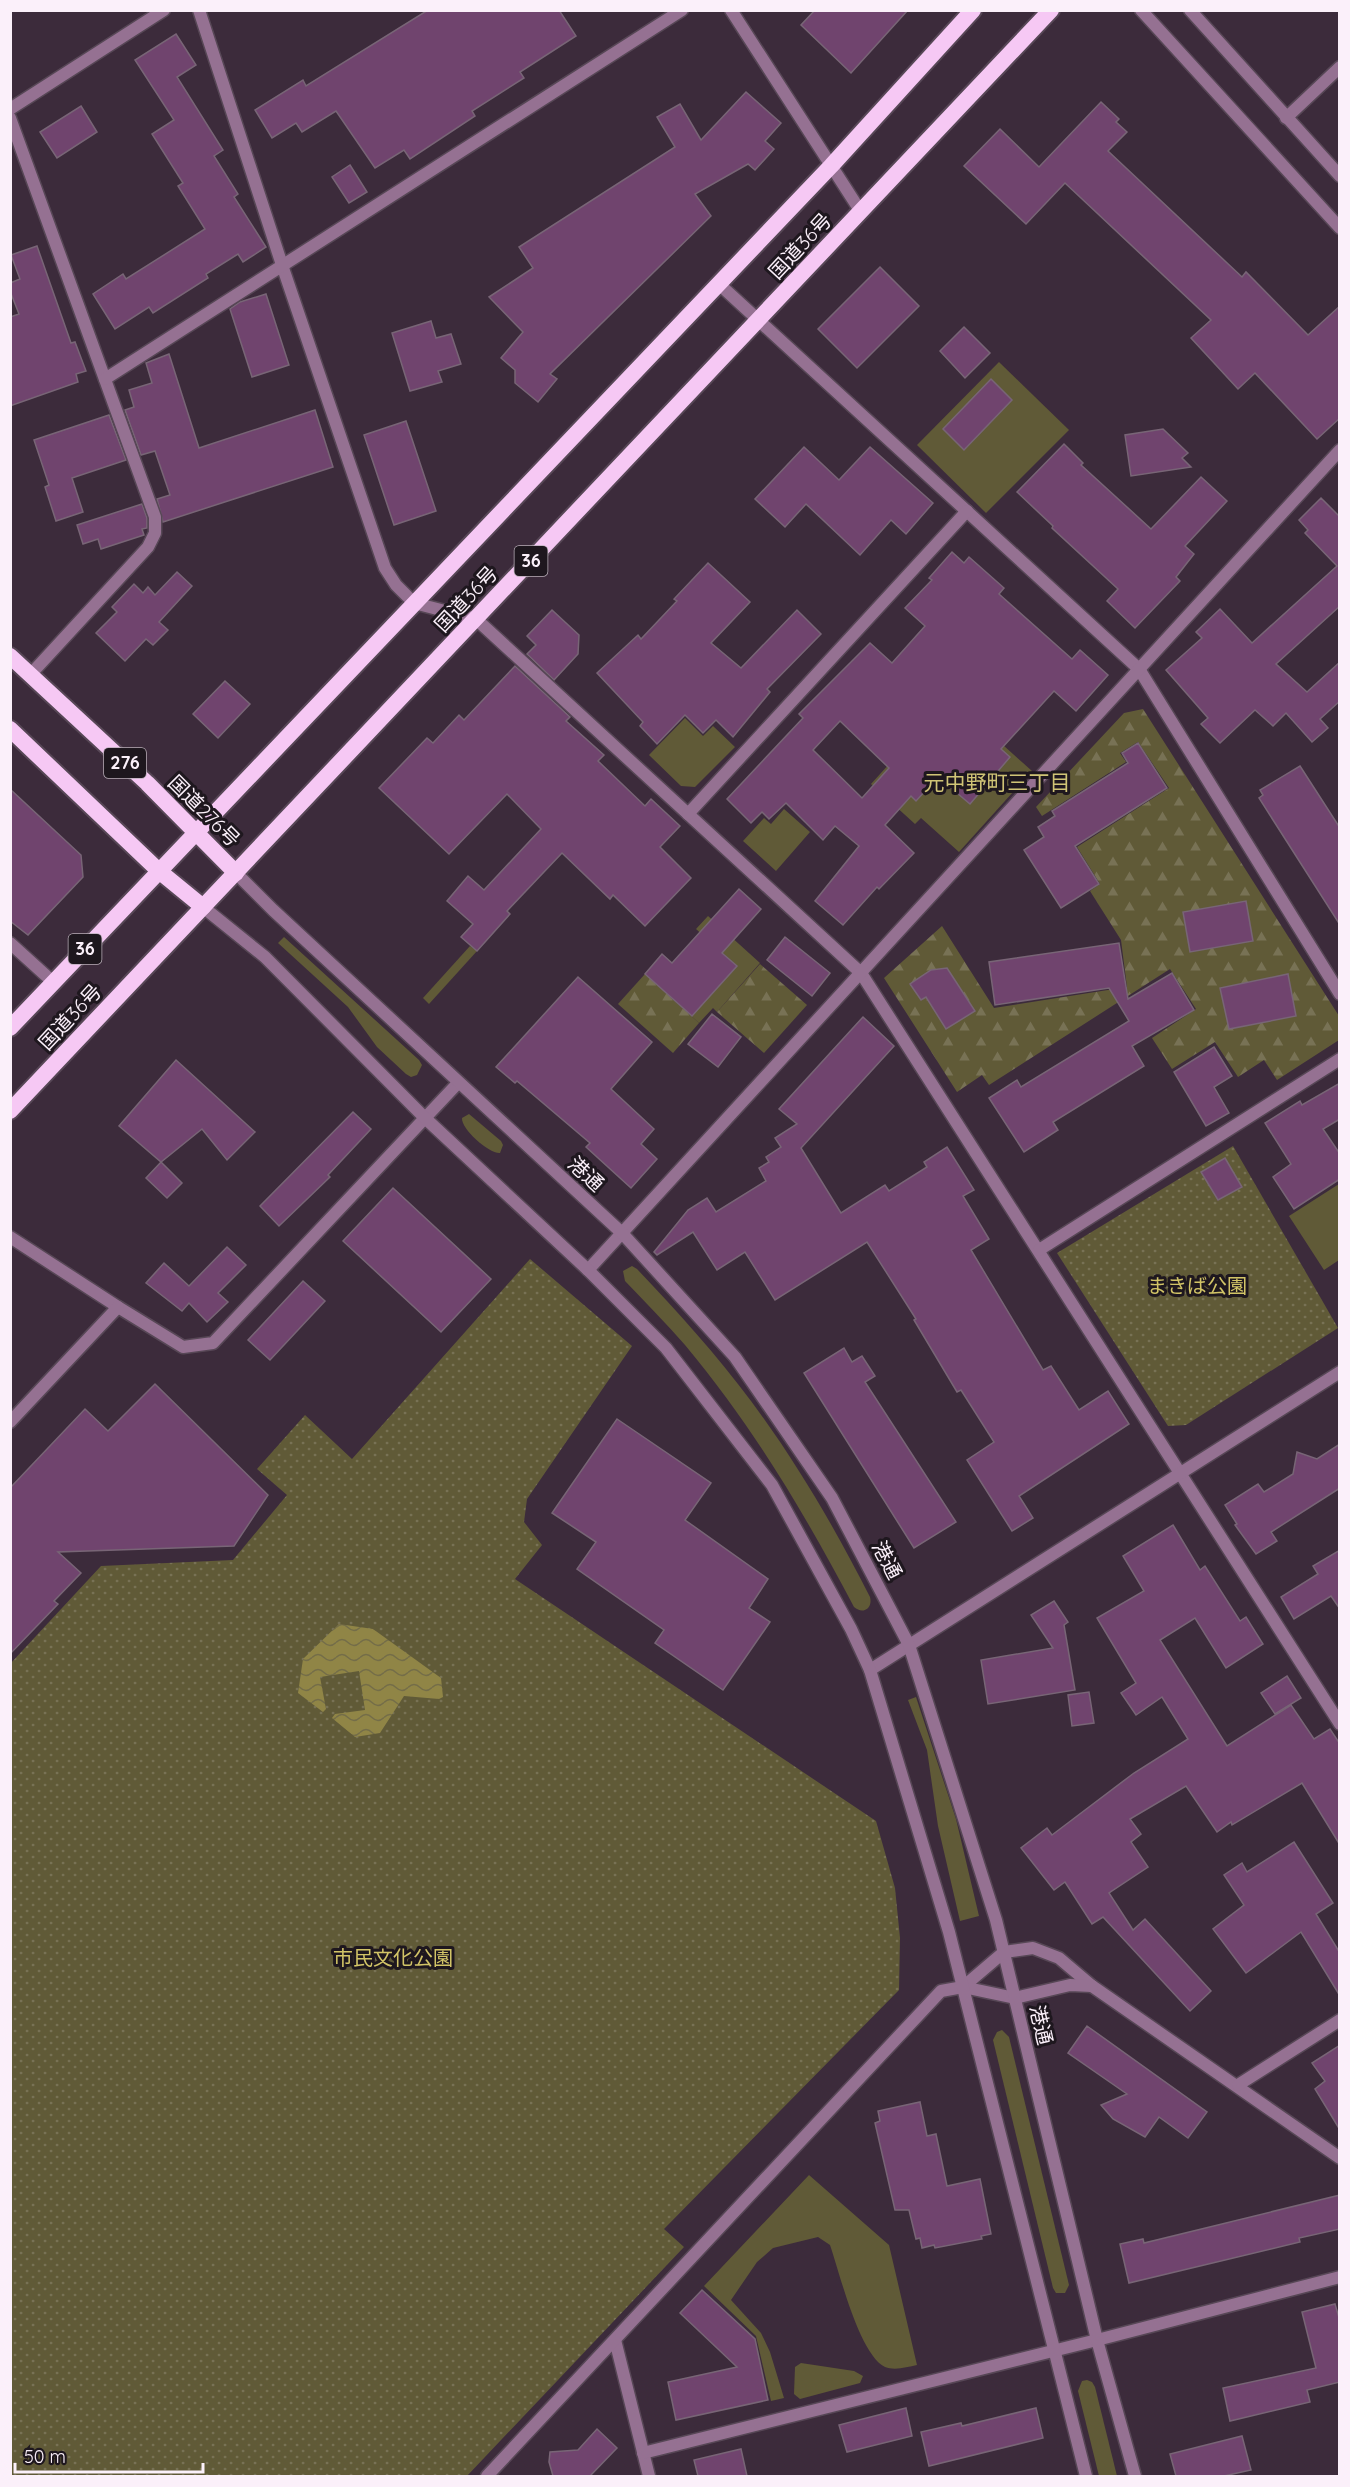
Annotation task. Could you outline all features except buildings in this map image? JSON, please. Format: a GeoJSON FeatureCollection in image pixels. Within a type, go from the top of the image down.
{"type":"FeatureCollection","features":[{"type":"Feature","properties":{"kind":"highway","name":"国道36号"},"geometry":{"type":"LineString","coordinates":[[10,1028],[831,166],[973,10]]}},
{"type":"Feature","properties":{"kind":"highway","name":"国道36号"},"geometry":{"type":"LineString","coordinates":[[10,1112],[1051,10]]}},
{"type":"Feature","properties":{"kind":"highway","name":"国道276号"},"geometry":{"type":"LineString","coordinates":[[10,656],[147,783],[236,873]]}},
{"type":"Feature","properties":{"kind":"highway","name":"276"},"geometry":{"type":"LineString","coordinates":[[10,729],[159,871],[203,907]]}},
{"type":"Feature","properties":{"kind":"street"},"geometry":{"type":"LineString","coordinates":[[10,109],[164,10]]}},
{"type":"Feature","properties":{"kind":"street"},"geometry":{"type":"LineString","coordinates":[[199,10],[282,265],[385,568],[396,585],[414,603],[476,619],[861,972],[1337,1715]]}},
{"type":"Feature","properties":{"kind":"street"},"geometry":{"type":"LineString","coordinates":[[105,380],[682,10]]}},
{"type":"Feature","properties":{"kind":"street"},"geometry":{"type":"LineString","coordinates":[[731,10],[861,212]]}},
{"type":"Feature","properties":{"kind":"street"},"geometry":{"type":"LineString","coordinates":[[1141,10],[1340,228]]}},
{"type":"Feature","properties":{"kind":"street"},"geometry":{"type":"LineString","coordinates":[[1190,10],[1340,176]]}},
{"type":"Feature","properties":{"kind":"street"},"geometry":{"type":"LineString","coordinates":[[1286,118],[1340,67]]}},
{"type":"Feature","properties":{"kind":"street"},"geometry":{"type":"LineString","coordinates":[[10,118],[155,517],[155,533],[148,547],[30,675]]}},
{"type":"Feature","properties":{"kind":"street"},"geometry":{"type":"LineString","coordinates":[[719,284],[1139,669],[1340,994]]}},
{"type":"Feature","properties":{"kind":"street"},"geometry":{"type":"LineString","coordinates":[[588,1269],[1340,450]]}},
{"type":"Feature","properties":{"kind":"street"},"geometry":{"type":"LineString","coordinates":[[688,814],[967,511]]}},
{"type":"Feature","properties":{"kind":"street","name":"港通"},"geometry":{"type":"LineString","coordinates":[[236,873],[458,1083],[622,1233],[735,1357],[832,1498],[909,1645],[996,1920],[1097,2340],[1135,2476]]}},
{"type":"Feature","properties":{"kind":"street"},"geometry":{"type":"LineString","coordinates":[[203,907],[265,957],[425,1118],[588,1269],[666,1348],[772,1485],[851,1629],[870,1670],[949,1932],[1086,2476]]}},
{"type":"Feature","properties":{"kind":"street"},"geometry":{"type":"LineString","coordinates":[[10,943],[53,982]]}},
{"type":"Feature","properties":{"kind":"street"},"geometry":{"type":"LineString","coordinates":[[1039,1250],[1340,1059]]}},
{"type":"Feature","properties":{"kind":"street"},"geometry":{"type":"LineString","coordinates":[[10,1237],[183,1347],[213,1343],[458,1083]]}},
{"type":"Feature","properties":{"kind":"street"},"geometry":{"type":"LineString","coordinates":[[10,1422],[118,1307]]}},
{"type":"Feature","properties":{"kind":"street"},"geometry":{"type":"LineString","coordinates":[[870,1670],[1340,1372]]}},
{"type":"Feature","properties":{"kind":"street"},"geometry":{"type":"LineString","coordinates":[[963,1987],[1004,1952],[1033,1948],[1059,1958],[1092,1986],[1238,2085],[1340,2158]]}},
{"type":"Feature","properties":{"kind":"street"},"geometry":{"type":"LineString","coordinates":[[487,2476],[941,1991],[963,1987],[1015,1998],[1070,1985],[1092,1986]]}},
{"type":"Feature","properties":{"kind":"street"},"geometry":{"type":"LineString","coordinates":[[1238,2085],[1340,2020]]}},
{"type":"Feature","properties":{"kind":"street"},"geometry":{"type":"LineString","coordinates":[[643,2453],[1340,2277]]}},
{"type":"Feature","properties":{"kind":"street"},"geometry":{"type":"LineString","coordinates":[[615,2340],[649,2476]]}},
{"type":"Feature","properties":{"kind":"green space"},"geometry":{"type":"Polygon","coordinates":[[[999,362],[1069,430],[986,513],[917,445],[999,362]]]}},
{"type":"Feature","properties":{"kind":"green space"},"geometry":{"type":"Polygon","coordinates":[[[954,701],[1032,771],[959,852],[921,818],[915,824],[871,784],[909,742],[954,701]]]}},
{"type":"Feature","properties":{"kind":"green space"},"geometry":{"type":"Polygon","coordinates":[[[1143,709],[1339,1016],[1339,1040],[1277,1080],[1264,1060],[1238,1077],[1215,1042],[1172,1069],[1152,1038],[1196,1009],[1170,969],[989,1085],[982,1075],[957,1092],[884,978],[942,926],[994,1008],[1127,987],[1121,940],[1090,891],[1100,884],[1077,847],[1169,788],[1138,742],[1120,753],[1126,762],[1042,816],[1036,807],[1124,713],[1143,709]]]}},
{"type":"Feature","properties":{"kind":"green space"},"geometry":{"type":"Polygon","coordinates":[[[685,718],[703,736],[713,726],[735,747],[695,787],[681,786],[649,755],[685,718]]]}},
{"type":"Feature","properties":{"kind":"green space"},"geometry":{"type":"Polygon","coordinates":[[[784,809],[810,832],[776,871],[743,841],[764,818],[771,824],[784,809]]]}},
{"type":"Feature","properties":{"kind":"green space"},"geometry":{"type":"Polygon","coordinates":[[[708,916],[760,963],[717,1012],[713,1008],[699,1023],[680,1006],[702,981],[714,992],[737,966],[696,929],[708,916]]]}},
{"type":"Feature","properties":{"kind":"green space"},"geometry":{"type":"Polygon","coordinates":[[[284,937],[419,1060],[422,1065],[417,1075],[411,1077],[406,1074],[377,1047],[348,1007],[278,943],[284,937]]]}},
{"type":"Feature","properties":{"kind":"green space"},"geometry":{"type":"Polygon","coordinates":[[[470,946],[477,951],[429,1004],[423,998],[470,946]]]}},
{"type":"Feature","properties":{"kind":"green space"},"geometry":{"type":"Polygon","coordinates":[[[760,964],[807,1005],[764,1053],[717,1012],[760,964]]]}},
{"type":"Feature","properties":{"kind":"green space"},"geometry":{"type":"Polygon","coordinates":[[[645,974],[699,1023],[673,1053],[618,1004],[645,974]]]}},
{"type":"Feature","properties":{"kind":"green space"},"geometry":{"type":"Polygon","coordinates":[[[469,1114],[501,1141],[503,1145],[500,1153],[489,1150],[466,1128],[462,1118],[469,1114]]]}},
{"type":"Feature","properties":{"kind":"green space","name":"まきば公園"},"geometry":{"type":"Polygon","coordinates":[[[1233,1146],[1338,1328],[1186,1425],[1168,1426],[1057,1253],[1233,1146]]]}},
{"type":"Feature","properties":{"kind":"green space"},"geometry":{"type":"Polygon","coordinates":[[[1339,1184],[1339,1260],[1324,1270],[1289,1216],[1339,1184]]]}},
{"type":"Feature","properties":{"kind":"green space","name":"市民文化公園"},"geometry":{"type":"Polygon","coordinates":[[[530,1259],[632,1346],[527,1499],[524,1522],[542,1545],[515,1579],[876,1821],[895,1888],[900,1938],[899,1990],[664,2229],[684,2247],[467,2476],[11,2476],[10,1664],[101,1566],[233,1560],[287,1495],[257,1469],[305,1415],[352,1459],[530,1259]]]}},
{"type":"Feature","properties":{"kind":"green space"},"geometry":{"type":"Polygon","coordinates":[[[632,1266],[710,1350],[751,1401],[784,1448],[843,1546],[870,1597],[869,1607],[861,1610],[854,1607],[797,1504],[733,1407],[685,1345],[625,1281],[623,1271],[632,1266]]]}},
{"type":"Feature","properties":{"kind":"green space"},"geometry":{"type":"Polygon","coordinates":[[[916,1697],[956,1819],[979,1916],[960,1921],[938,1826],[927,1750],[908,1700],[916,1697]]]}},
{"type":"Feature","properties":{"kind":"green space"},"geometry":{"type":"Polygon","coordinates":[[[1002,2030],[1009,2037],[1069,2285],[1065,2293],[1056,2293],[1053,2288],[993,2040],[997,2032],[1002,2030]]]}},
{"type":"Feature","properties":{"kind":"green space"},"geometry":{"type":"Polygon","coordinates":[[[809,2175],[889,2245],[917,2365],[893,2369],[885,2367],[867,2347],[845,2293],[830,2245],[818,2237],[773,2248],[757,2262],[731,2300],[761,2333],[770,2352],[784,2398],[771,2401],[756,2336],[704,2286],[809,2175]]]}},
{"type":"Feature","properties":{"kind":"green space"},"geometry":{"type":"Polygon","coordinates":[[[801,2363],[854,2371],[863,2376],[860,2383],[800,2399],[794,2394],[795,2367],[801,2363]]]}},
{"type":"Feature","properties":{"kind":"green space"},"geometry":{"type":"Polygon","coordinates":[[[1087,2380],[1095,2387],[1117,2476],[1099,2476],[1078,2391],[1082,2381],[1087,2380]]]}},
{"type":"Feature","properties":{"kind":"water"},"geometry":{"type":"Polygon","coordinates":[[[339,1624],[373,1629],[441,1678],[443,1697],[439,1699],[404,1696],[380,1733],[355,1737],[332,1718],[335,1714],[365,1710],[359,1671],[320,1677],[326,1709],[323,1712],[298,1693],[303,1659],[339,1624]]]}},
{"type":"Feature","properties":{"kind":"district","name":"元中野町三丁目"},"geometry":{"type":"Point","coordinates":[997,783]}}]}
